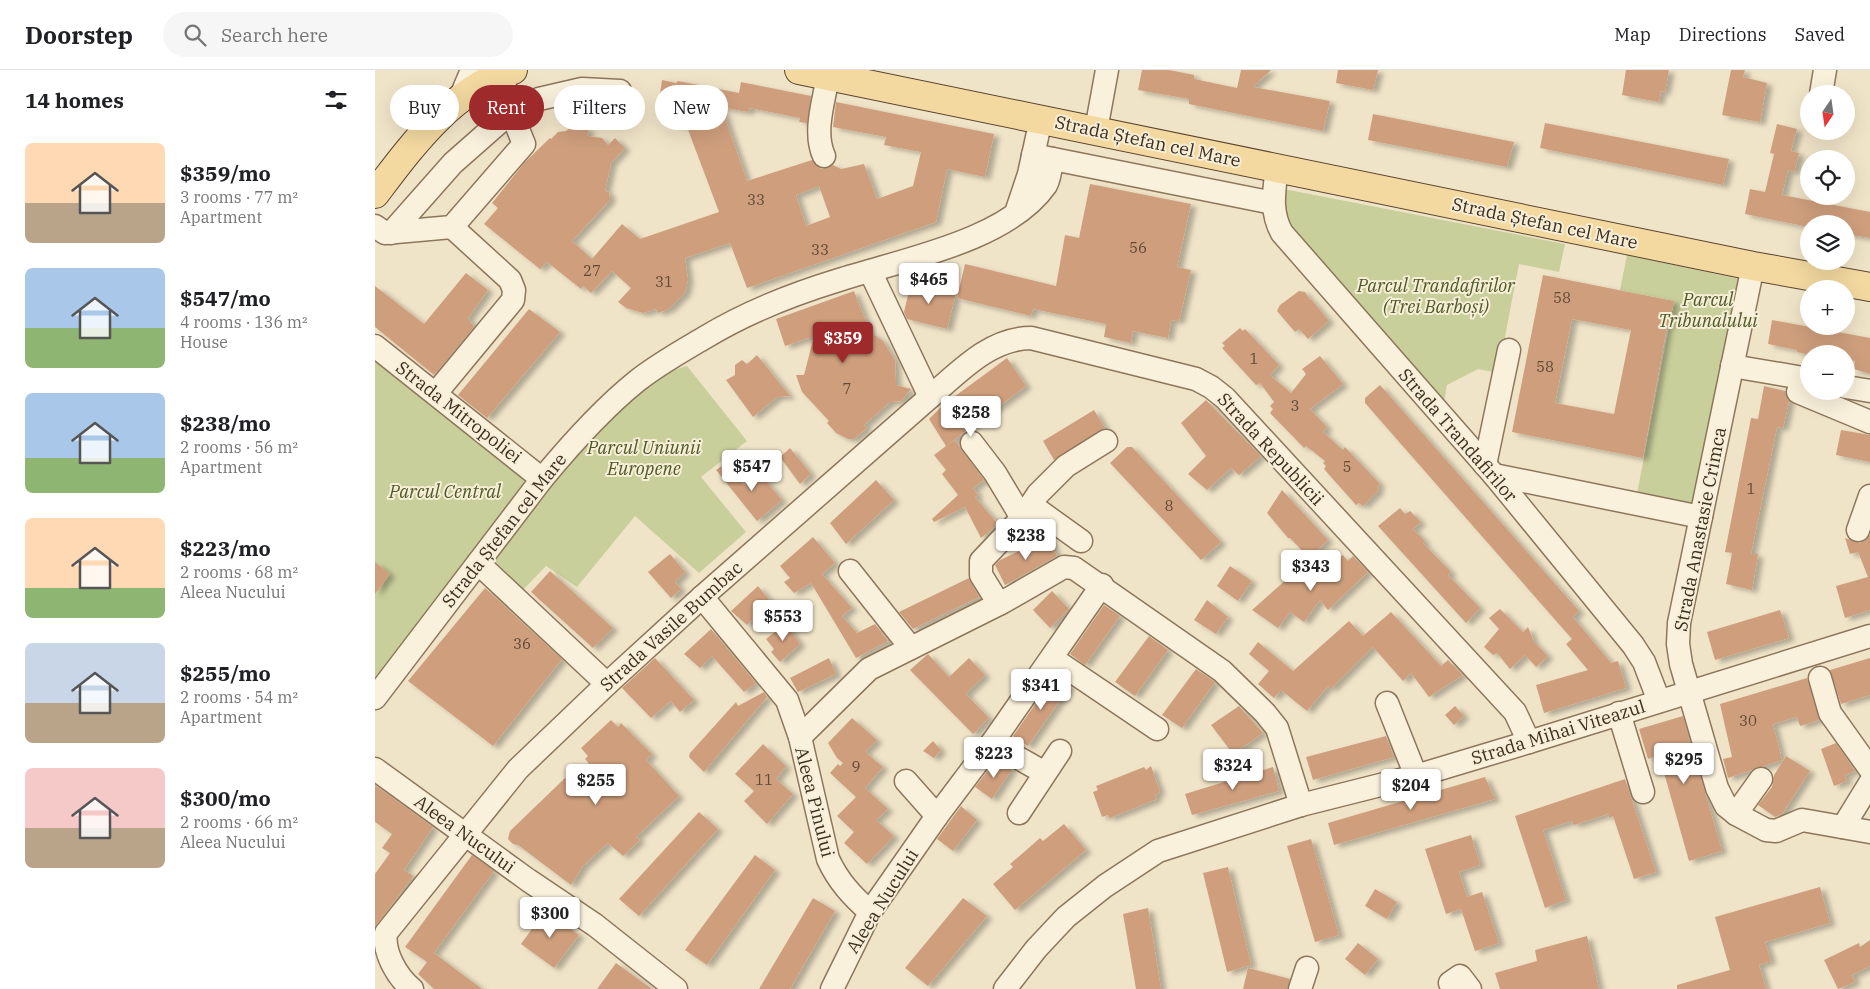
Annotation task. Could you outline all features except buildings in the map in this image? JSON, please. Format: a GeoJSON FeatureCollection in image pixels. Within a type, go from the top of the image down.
{"type":"FeatureCollection","features":[{"type":"Feature","properties":{"kind":"main road"},"geometry":{"type":"LineString","coordinates":[[799,70],[828,76],[870,77],[1041,118]]}},
{"type":"Feature","properties":{"kind":"main road"},"geometry":{"type":"LineString","coordinates":[[375,194],[426,130],[461,96],[507,72]]}},
{"type":"Feature","properties":{"kind":"main road","name":"Strada Ștefan cel Mare"},"geometry":{"type":"LineString","coordinates":[[1041,118],[1753,266],[1870,288]]}},
{"type":"Feature","properties":{"kind":"street"},"geometry":{"type":"LineString","coordinates":[[461,96],[472,70]]}},
{"type":"Feature","properties":{"kind":"street"},"geometry":{"type":"LineString","coordinates":[[1096,130],[1107,70]]}},
{"type":"Feature","properties":{"kind":"street"},"geometry":{"type":"LineString","coordinates":[[1822,85],[1825,70]]}},
{"type":"Feature","properties":{"kind":"street"},"geometry":{"type":"LineString","coordinates":[[507,72],[508,85]]}},
{"type":"Feature","properties":{"kind":"street"},"geometry":{"type":"LineString","coordinates":[[824,156],[820,148],[819,130],[828,76]]}},
{"type":"Feature","properties":{"kind":"street","name":"Strada Ștefan cel Mare"},"geometry":{"type":"LineString","coordinates":[[375,698],[542,478],[570,446],[638,381],[704,337],[745,316],[839,280],[925,255],[971,237],[1016,213],[1033,199],[1047,183],[1043,157],[1041,118]]}},
{"type":"Feature","properties":{"kind":"street"},"geometry":{"type":"LineString","coordinates":[[383,229],[491,130]]}},
{"type":"Feature","properties":{"kind":"street"},"geometry":{"type":"LineString","coordinates":[[452,227],[524,144],[518,130]]}},
{"type":"Feature","properties":{"kind":"street"},"geometry":{"type":"LineString","coordinates":[[1043,157],[1273,203]]}},
{"type":"Feature","properties":{"kind":"street","name":"Strada Trandafirilor"},"geometry":{"type":"LineString","coordinates":[[1277,168],[1273,203],[1275,219],[1282,232],[1489,470],[1633,645],[1644,662],[1659,701]]}},
{"type":"Feature","properties":{"kind":"street"},"geometry":{"type":"LineString","coordinates":[[383,229],[452,227],[510,280],[514,290],[513,300],[436,393]]}},
{"type":"Feature","properties":{"kind":"street","name":"Strada Anastasie Crimca"},"geometry":{"type":"LineString","coordinates":[[1736,814],[1721,798],[1689,691],[1678,644],[1679,623],[1753,266]]}},
{"type":"Feature","properties":{"kind":"street"},"geometry":{"type":"LineString","coordinates":[[870,272],[930,396]]}},
{"type":"Feature","properties":{"kind":"street","name":"Strada Republicii"},"geometry":{"type":"LineString","coordinates":[[930,396],[966,366],[1000,343],[1014,338],[1031,338],[1195,380],[1211,387],[1225,398],[1515,712],[1529,742]]}},
{"type":"Feature","properties":{"kind":"street","name":"Strada Mitropoliei"},"geometry":{"type":"LineString","coordinates":[[375,346],[542,478]]}},
{"type":"Feature","properties":{"kind":"street"},"geometry":{"type":"LineString","coordinates":[[1509,350],[1489,470],[1701,517]]}},
{"type":"Feature","properties":{"kind":"street"},"geometry":{"type":"LineString","coordinates":[[1732,366],[1800,378]]}},
{"type":"Feature","properties":{"kind":"street"},"geometry":{"type":"LineString","coordinates":[[1855,388],[1870,391]]}},
{"type":"Feature","properties":{"kind":"street","name":"Strada Vasile Bumbac"},"geometry":{"type":"LineString","coordinates":[[412,989],[394,965],[387,950],[385,942],[387,932],[465,833],[519,769],[607,684],[702,597],[930,396]]}},
{"type":"Feature","properties":{"kind":"street"},"geometry":{"type":"LineString","coordinates":[[1817,400],[1870,422]]}},
{"type":"Feature","properties":{"kind":"street"},"geometry":{"type":"LineString","coordinates":[[999,604],[981,575],[981,561],[1066,466],[1106,441]]}},
{"type":"Feature","properties":{"kind":"street"},"geometry":{"type":"LineString","coordinates":[[972,443],[1027,511],[1081,541]]}},
{"type":"Feature","properties":{"kind":"street"},"geometry":{"type":"LineString","coordinates":[[1858,530],[1870,496]]}},
{"type":"Feature","properties":{"kind":"street"},"geometry":{"type":"LineString","coordinates":[[478,563],[607,684]]}},
{"type":"Feature","properties":{"kind":"street"},"geometry":{"type":"LineString","coordinates":[[800,737],[869,670],[999,604],[1065,567],[1075,568],[1222,671],[1265,713],[1277,728],[1301,805]]}},
{"type":"Feature","properties":{"kind":"street"},"geometry":{"type":"LineString","coordinates":[[850,571],[911,648]]}},
{"type":"Feature","properties":{"kind":"street","name":"Aleea Nucului"},"geometry":{"type":"LineString","coordinates":[[832,989],[870,912],[937,816],[993,743],[1101,585]]}},
{"type":"Feature","properties":{"kind":"street","name":"Aleea Pinului"},"geometry":{"type":"LineString","coordinates":[[702,597],[787,700],[800,737],[828,859],[836,876],[847,891],[870,912]]}},
{"type":"Feature","properties":{"kind":"street","name":"Strada Mihai Viteazul"},"geometry":{"type":"LineString","coordinates":[[1005,989],[1036,949],[1066,917],[1105,886],[1158,851],[1301,805],[1417,776],[1870,636]]}},
{"type":"Feature","properties":{"kind":"street"},"geometry":{"type":"LineString","coordinates":[[1052,658],[1157,729]]}},
{"type":"Feature","properties":{"kind":"street"},"geometry":{"type":"LineString","coordinates":[[1820,678],[1830,713],[1870,769]]}},
{"type":"Feature","properties":{"kind":"street"},"geometry":{"type":"LineString","coordinates":[[1387,703],[1417,776]]}},
{"type":"Feature","properties":{"kind":"street"},"geometry":{"type":"LineString","coordinates":[[1619,713],[1643,792]]}},
{"type":"Feature","properties":{"kind":"street"},"geometry":{"type":"LineString","coordinates":[[993,743],[1045,773]]}},
{"type":"Feature","properties":{"kind":"street"},"geometry":{"type":"LineString","coordinates":[[1019,813],[1060,751]]}},
{"type":"Feature","properties":{"kind":"street","name":"Aleea Nucului"},"geometry":{"type":"LineString","coordinates":[[375,769],[528,880],[595,925],[676,989]]}},
{"type":"Feature","properties":{"kind":"street"},"geometry":{"type":"LineString","coordinates":[[1761,779],[1736,814],[1756,825],[1776,831],[1802,820],[1870,832]]}},
{"type":"Feature","properties":{"kind":"street"},"geometry":{"type":"LineString","coordinates":[[906,781],[937,816]]}},
{"type":"Feature","properties":{"kind":"street"},"geometry":{"type":"LineString","coordinates":[[1843,827],[1870,782]]}},
{"type":"Feature","properties":{"kind":"green space","name":"Parcul Trandafirilor (Trei Barboși)"},"geometry":{"type":"Polygon","coordinates":[[[1279,188],[1565,244],[1559,272],[1519,264],[1498,373],[1478,369],[1447,385],[1442,415],[1282,233],[1279,188]]]}},
{"type":"Feature","properties":{"kind":"green space","name":"Parcul Tribunalului"},"geometry":{"type":"Polygon","coordinates":[[[1627,255],[1749,281],[1702,506],[1635,504],[1674,301],[1620,290],[1627,255]]]}},
{"type":"Feature","properties":{"kind":"green space","name":"Parcul Central"},"geometry":{"type":"Polygon","coordinates":[[[375,347],[542,479],[375,704],[375,347]]]}},
{"type":"Feature","properties":{"kind":"green space","name":"Parcul Uniunii Europene"},"geometry":{"type":"Polygon","coordinates":[[[687,366],[747,441],[701,477],[746,532],[699,573],[635,516],[577,587],[546,566],[521,592],[492,565],[587,429],[638,381],[687,366]]]}}]}
